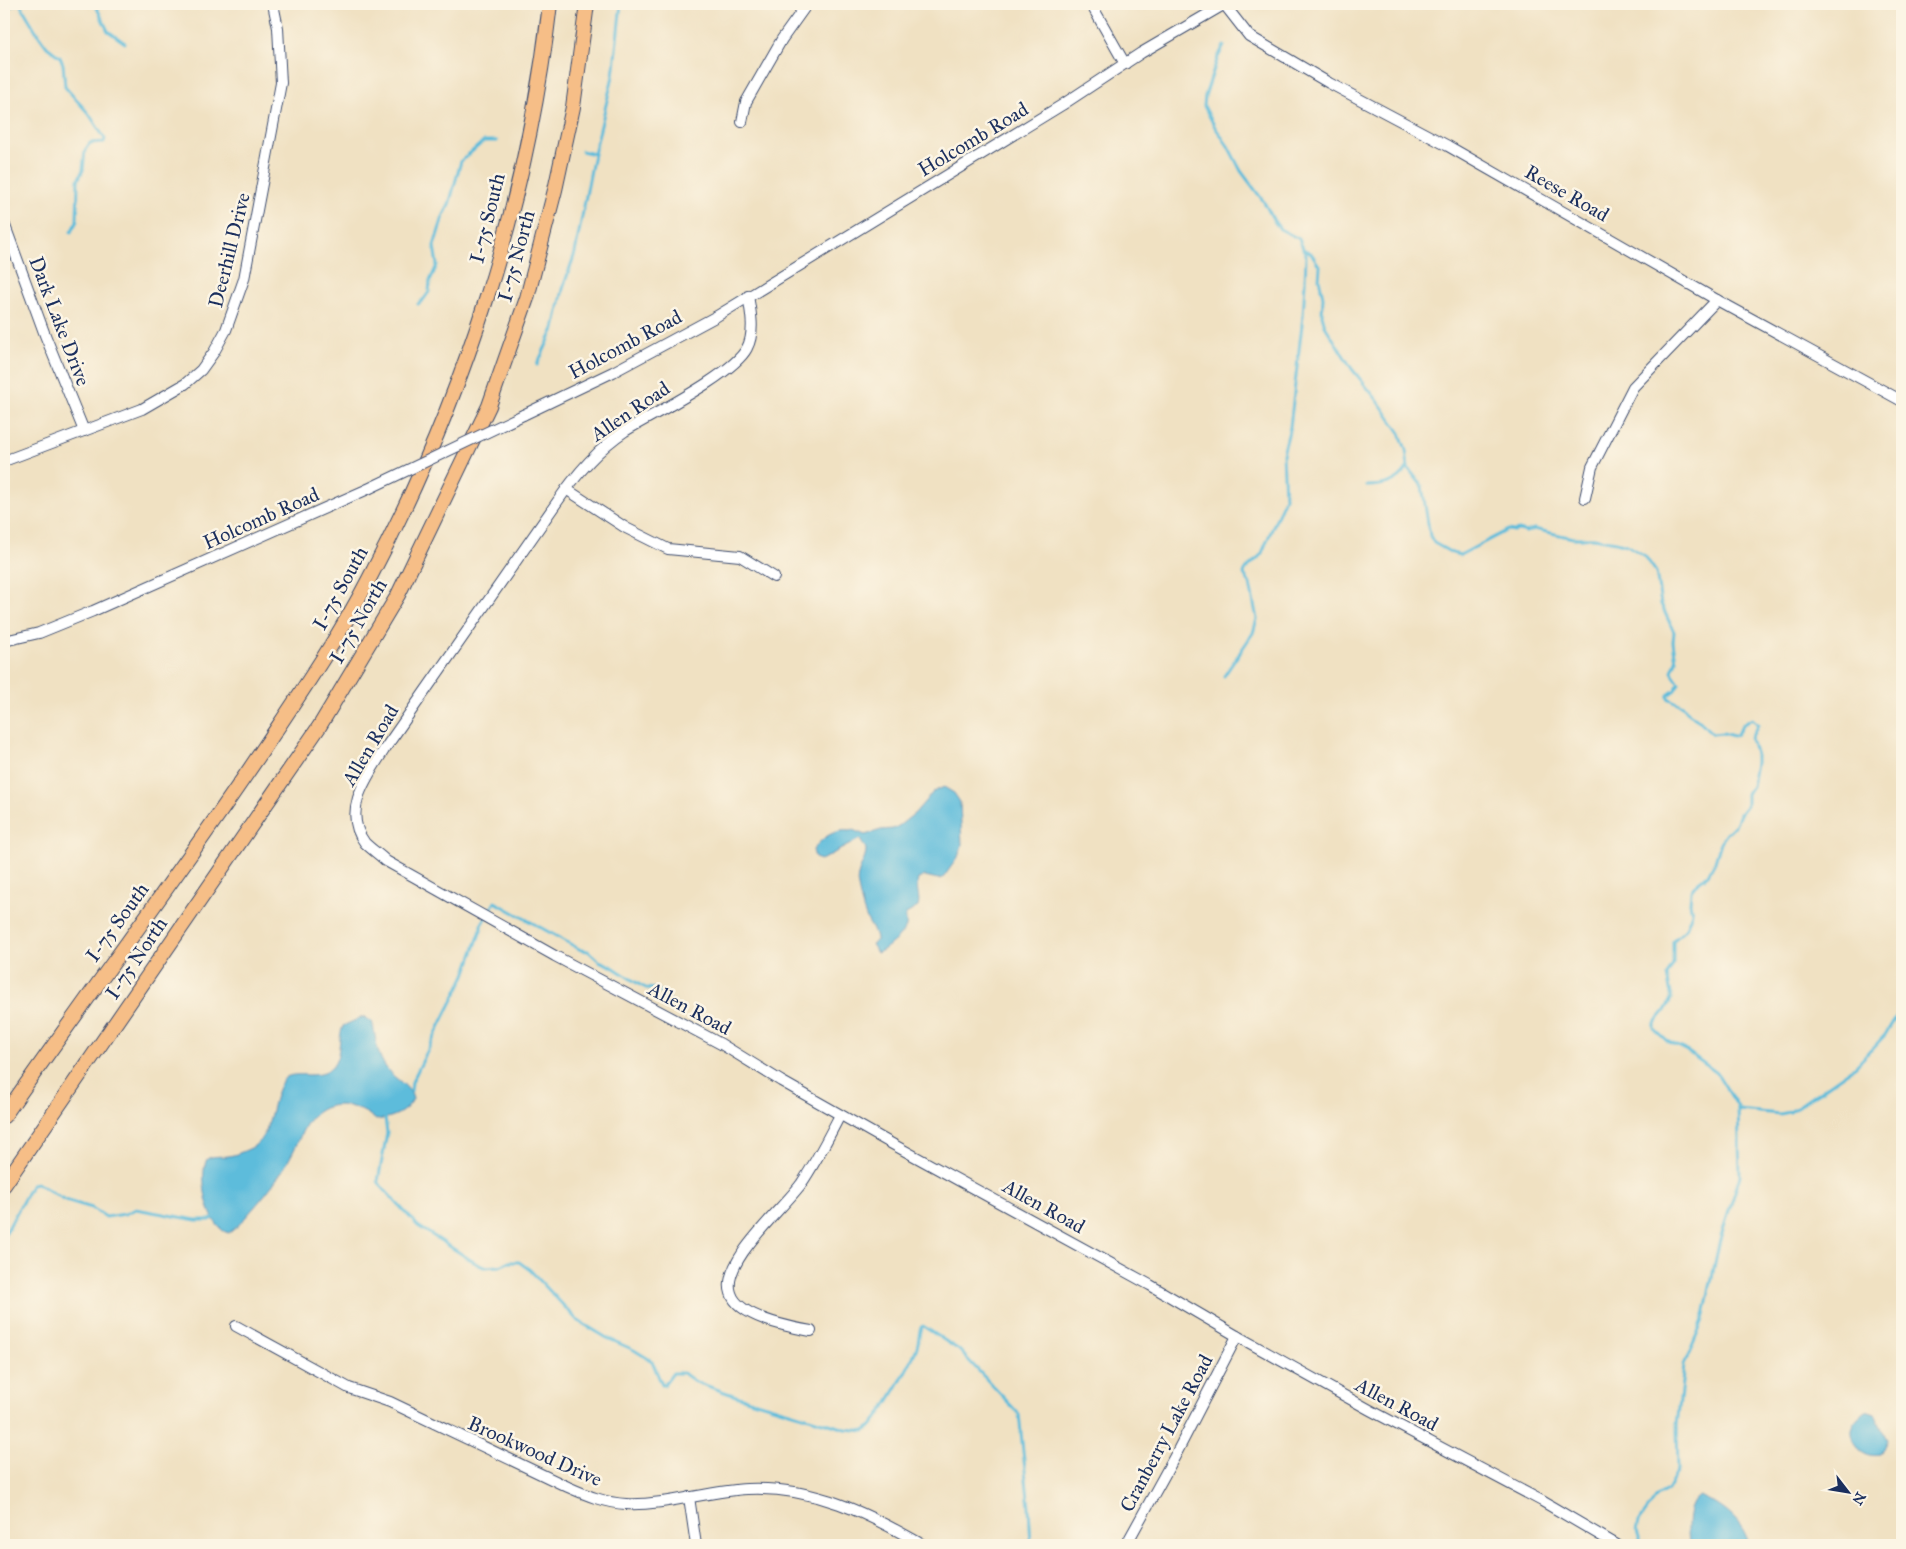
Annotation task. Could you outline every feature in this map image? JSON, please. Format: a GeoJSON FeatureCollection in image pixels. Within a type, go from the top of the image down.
{"type":"FeatureCollection","features":[{"type":"Feature","properties":{"kind":"highway","name":"I-75 South"},"geometry":{"type":"LineString","coordinates":[[4,1116],[71,1019],[234,794],[320,664],[368,581],[399,519],[446,413],[500,256],[529,135],[545,48],[550,4]]}},
{"type":"Feature","properties":{"kind":"highway","name":"I-75 North"},"geometry":{"type":"LineString","coordinates":[[4,1190],[7,1181],[319,727],[402,587],[489,406],[527,298],[555,190],[573,107],[587,4]]}},
{"type":"Feature","properties":{"kind":"highway"},"geometry":{"type":"LineString","coordinates":[[4,1104],[71,1019]]}},
{"type":"Feature","properties":{"kind":"street","name":"Deerhill Drive"},"geometry":{"type":"LineString","coordinates":[[4,461],[142,409],[185,384],[201,370],[214,352],[226,330],[244,280],[281,83],[278,28],[273,4]]}},
{"type":"Feature","properties":{"kind":"street"},"geometry":{"type":"LineString","coordinates":[[742,122],[746,102],[782,39],[807,4]]}},
{"type":"Feature","properties":{"kind":"street"},"geometry":{"type":"LineString","coordinates":[[1090,4],[1125,64]]}},
{"type":"Feature","properties":{"kind":"street","name":"Holcomb Road"},"geometry":{"type":"LineString","coordinates":[[4,641],[39,633],[93,612],[368,489],[613,372],[716,316],[1225,4]]}},
{"type":"Feature","properties":{"kind":"street","name":"Reese Road"},"geometry":{"type":"LineString","coordinates":[[1225,4],[1249,36],[1329,83],[1504,177],[1717,300],[1902,401]]}},
{"type":"Feature","properties":{"kind":"street","name":"Dark Lake Drive"},"geometry":{"type":"LineString","coordinates":[[4,223],[45,335],[84,431]]}},
{"type":"Feature","properties":{"kind":"street","name":"Allen Road"},"geometry":{"type":"LineString","coordinates":[[748,296],[751,309],[751,337],[748,347],[740,359],[723,372],[624,432],[600,451],[566,489],[384,750],[362,786],[354,810],[356,828],[366,844],[386,860],[555,956],[722,1044],[840,1114],[1150,1285],[1370,1410],[1542,1501],[1617,1545]]}},
{"type":"Feature","properties":{"kind":"street"},"geometry":{"type":"LineString","coordinates":[[1585,498],[1592,467],[1633,387],[1717,300]]}},
{"type":"Feature","properties":{"kind":"street"},"geometry":{"type":"LineString","coordinates":[[566,489],[626,528],[668,549],[740,556],[774,577]]}},
{"type":"Feature","properties":{"kind":"street"},"geometry":{"type":"LineString","coordinates":[[811,1332],[778,1325],[748,1311],[734,1300],[729,1286],[731,1275],[749,1243],[800,1185],[820,1153],[840,1114]]}},
{"type":"Feature","properties":{"kind":"street","name":"Brookwood Drive"},"geometry":{"type":"LineString","coordinates":[[236,1326],[349,1388],[390,1402],[595,1498],[628,1505],[746,1489],[789,1490],[829,1499],[923,1545]]}},
{"type":"Feature","properties":{"kind":"street","name":"Cranberry Lake Road"},"geometry":{"type":"LineString","coordinates":[[1126,1545],[1237,1336]]}},
{"type":"Feature","properties":{"kind":"street"},"geometry":{"type":"LineString","coordinates":[[689,1496],[696,1545]]}},
{"type":"Feature","properties":{"kind":"water"},"geometry":{"type":"Polygon","coordinates":[[[944,787],[954,793],[960,802],[962,845],[958,857],[943,878],[938,879],[925,876],[918,879],[918,907],[906,914],[906,927],[901,934],[877,953],[872,944],[876,941],[875,935],[867,920],[857,882],[866,853],[866,849],[860,839],[821,860],[815,858],[813,850],[818,843],[833,833],[853,830],[865,835],[881,830],[893,829],[915,813],[933,792],[944,787]]]}},
{"type":"Feature","properties":{"kind":"water"},"geometry":{"type":"Polygon","coordinates":[[[362,1017],[372,1021],[380,1057],[390,1073],[406,1086],[412,1094],[413,1099],[410,1104],[398,1114],[376,1120],[354,1107],[337,1105],[321,1110],[310,1118],[284,1168],[263,1197],[232,1231],[229,1233],[222,1230],[210,1212],[204,1189],[204,1167],[207,1159],[234,1155],[251,1148],[258,1142],[267,1126],[283,1080],[288,1076],[316,1075],[330,1070],[337,1059],[343,1026],[362,1017]]]}},
{"type":"Feature","properties":{"kind":"water"},"geometry":{"type":"Polygon","coordinates":[[[1866,1411],[1875,1414],[1887,1440],[1880,1455],[1870,1455],[1860,1450],[1852,1436],[1854,1424],[1866,1411]]]}},
{"type":"Feature","properties":{"kind":"water"},"geometry":{"type":"Polygon","coordinates":[[[1700,1496],[1716,1504],[1737,1521],[1749,1545],[1689,1545],[1688,1525],[1690,1511],[1695,1500],[1700,1496]]]}},
{"type":"Feature","properties":{"kind":"waterway"},"geometry":{"type":"LineString","coordinates":[[4,10],[16,4]]}},
{"type":"Feature","properties":{"kind":"waterway"},"geometry":{"type":"LineString","coordinates":[[20,4],[47,47],[60,57],[63,64],[65,87],[89,114],[105,139],[104,142],[90,143],[85,150],[83,170],[78,180],[77,221],[71,232]]}},
{"type":"Feature","properties":{"kind":"waterway"},"geometry":{"type":"LineString","coordinates":[[95,4],[108,31],[125,43]]}},
{"type":"Feature","properties":{"kind":"waterway"},"geometry":{"type":"LineString","coordinates":[[537,365],[554,329],[564,285],[575,253],[594,154],[613,76],[621,4]]}},
{"type":"Feature","properties":{"kind":"waterway"},"geometry":{"type":"LineString","coordinates":[[1224,46],[1218,57],[1205,96],[1204,106],[1241,171],[1264,202],[1274,221],[1280,229],[1299,239],[1306,255],[1303,316],[1290,427],[1283,454],[1285,498],[1262,553],[1247,568],[1244,574],[1250,584],[1257,619],[1253,633],[1224,676]]}},
{"type":"Feature","properties":{"kind":"waterway"},"geometry":{"type":"LineString","coordinates":[[418,304],[429,292],[430,281],[437,265],[434,246],[443,217],[449,205],[461,161],[484,141],[497,141]]}},
{"type":"Feature","properties":{"kind":"waterway"},"geometry":{"type":"LineString","coordinates":[[582,151],[594,154]]}},
{"type":"Feature","properties":{"kind":"waterway"},"geometry":{"type":"LineString","coordinates":[[1303,249],[1311,253],[1320,267],[1319,279],[1323,297],[1322,315],[1325,326],[1352,369],[1378,401],[1400,433],[1406,450],[1408,468],[1422,486],[1430,536],[1434,543],[1452,553],[1460,555],[1508,530],[1526,532],[1534,529],[1573,538],[1594,538],[1627,545],[1645,556],[1656,572],[1661,604],[1674,632],[1673,642],[1676,661],[1672,671],[1679,683],[1675,690],[1668,695],[1668,698],[1683,706],[1690,715],[1701,722],[1712,734],[1723,733],[1733,736],[1737,734],[1742,725],[1752,719],[1758,724],[1751,739],[1756,763],[1752,786],[1747,794],[1747,805],[1740,814],[1736,824],[1721,842],[1715,862],[1708,875],[1697,883],[1691,891],[1690,903],[1692,913],[1686,929],[1673,941],[1673,964],[1667,976],[1671,999],[1665,1011],[1654,1024],[1654,1029],[1667,1041],[1684,1049],[1717,1073],[1738,1107],[1740,1176],[1720,1239],[1703,1320],[1684,1365],[1677,1425],[1678,1470],[1667,1490],[1657,1496],[1639,1522],[1637,1531],[1639,1545]]}},
{"type":"Feature","properties":{"kind":"waterway"},"geometry":{"type":"LineString","coordinates":[[1367,486],[1390,483],[1407,468]]}},
{"type":"Feature","properties":{"kind":"waterway"},"geometry":{"type":"LineString","coordinates":[[411,1091],[412,1082],[465,975],[481,930],[481,925],[495,902],[581,950],[588,951],[599,961],[611,966],[640,985],[646,988],[657,989],[681,1010]]}},
{"type":"Feature","properties":{"kind":"waterway"},"geometry":{"type":"LineString","coordinates":[[1738,1110],[1780,1114],[1790,1112],[1856,1066],[1885,1035],[1902,1007]]}},
{"type":"Feature","properties":{"kind":"waterway"},"geometry":{"type":"LineString","coordinates":[[385,1118],[387,1133],[378,1181],[418,1226],[484,1267],[519,1262],[530,1270],[577,1320],[652,1361],[662,1385],[673,1373],[683,1373],[696,1382],[736,1396],[846,1429],[865,1431],[878,1417],[903,1376],[915,1351],[921,1327],[923,1326],[959,1350],[1019,1414],[1031,1545]]}},
{"type":"Feature","properties":{"kind":"waterway"},"geometry":{"type":"LineString","coordinates":[[4,1236],[32,1184],[37,1183],[65,1200],[92,1208],[106,1217],[125,1214],[136,1209],[196,1220],[210,1220],[213,1218]]}}]}
